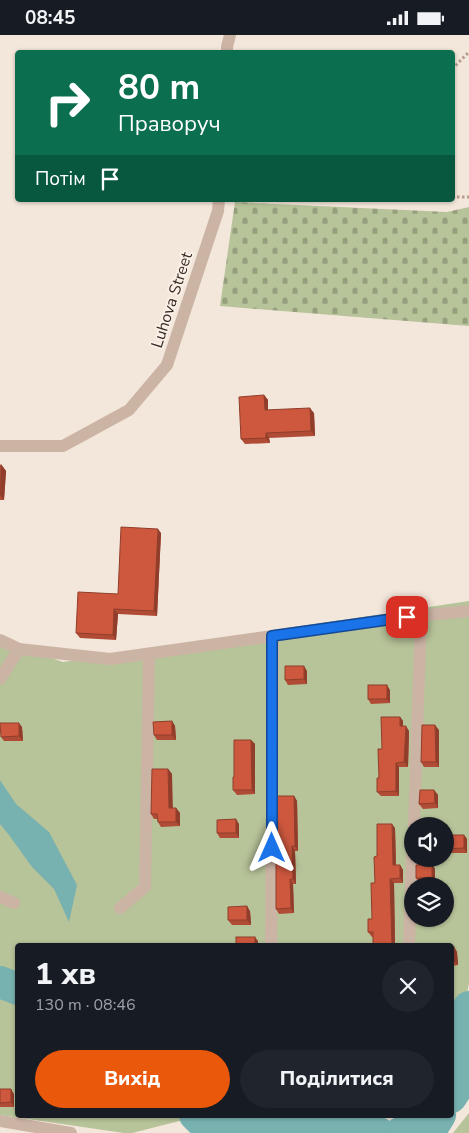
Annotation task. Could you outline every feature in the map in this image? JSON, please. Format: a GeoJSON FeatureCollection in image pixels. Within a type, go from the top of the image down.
{"type":"FeatureCollection","features":[{"type":"Feature","properties":{"kind":"street"},"geometry":{"type":"LineString","coordinates":[[227,50],[230,35]]}},
{"type":"Feature","properties":{"kind":"street","name":"Luhova Street"},"geometry":{"type":"LineString","coordinates":[[0,446],[63,446],[129,410],[168,365],[218,211],[219,202]]}},
{"type":"Feature","properties":{"kind":"street"},"geometry":{"type":"LineString","coordinates":[[0,640],[19,649],[110,659],[421,615],[469,611]]}},
{"type":"Feature","properties":{"kind":"street"},"geometry":{"type":"LineString","coordinates":[[414,817],[421,615]]}},
{"type":"Feature","properties":{"kind":"street"},"geometry":{"type":"LineString","coordinates":[[271,943],[272,636]]}},
{"type":"Feature","properties":{"kind":"street"},"geometry":{"type":"LineString","coordinates":[[0,679],[19,649]]}},
{"type":"Feature","properties":{"kind":"street"},"geometry":{"type":"LineString","coordinates":[[120,908],[145,887],[149,654]]}},
{"type":"Feature","properties":{"kind":"street"},"geometry":{"type":"LineString","coordinates":[[409,943],[412,867]]}},
{"type":"Feature","properties":{"kind":"street"},"geometry":{"type":"LineString","coordinates":[[0,897],[14,903]]}},
{"type":"Feature","properties":{"kind":"street"},"geometry":{"type":"LineString","coordinates":[[0,1121],[71,1133]]}},
{"type":"Feature","properties":{"kind":"path"},"geometry":{"type":"LineString","coordinates":[[455,66],[469,52]]}},
{"type":"Feature","properties":{"kind":"path"},"geometry":{"type":"LineString","coordinates":[[455,197],[469,197]]}},
{"type":"Feature","properties":{"kind":"green space"},"geometry":{"type":"Polygon","coordinates":[[[235,202],[447,212],[469,207],[469,326],[220,306],[235,202]]]}},
{"type":"Feature","properties":{"kind":"green space"},"geometry":{"type":"Polygon","coordinates":[[[469,601],[469,983],[454,1066],[454,943],[15,943],[15,1117],[0,1115],[0,641],[63,662],[469,601]]]}},
{"type":"Feature","properties":{"kind":"green space"},"geometry":{"type":"Polygon","coordinates":[[[469,1113],[469,1133],[453,1133],[469,1113]]]}},
{"type":"Feature","properties":{"kind":"green space"},"geometry":{"type":"Polygon","coordinates":[[[21,1118],[191,1118],[132,1133],[124,1133],[21,1118]]]}},
{"type":"Feature","properties":{"kind":"water"},"geometry":{"type":"Polygon","coordinates":[[[0,780],[16,804],[49,832],[77,885],[69,922],[54,889],[32,867],[0,824],[0,780]]]}},
{"type":"Feature","properties":{"kind":"building"},"geometry":{"type":"Polygon","coordinates":[[[264,395],[265,410],[310,408],[311,431],[266,433],[266,438],[241,439],[239,397],[264,395]]]}},
{"type":"Feature","properties":{"kind":"building"},"geometry":{"type":"Polygon","coordinates":[[[121,527],[158,529],[154,611],[114,609],[113,635],[76,633],[78,592],[118,594],[121,527]]]}},
{"type":"Feature","properties":{"kind":"building"},"geometry":{"type":"Polygon","coordinates":[[[285,666],[304,666],[304,679],[285,680],[285,666]]]}},
{"type":"Feature","properties":{"kind":"building"},"geometry":{"type":"Polygon","coordinates":[[[368,685],[387,685],[387,699],[368,699],[368,685]]]}},
{"type":"Feature","properties":{"kind":"building"},"geometry":{"type":"Polygon","coordinates":[[[381,717],[400,717],[400,726],[406,726],[404,762],[396,763],[396,791],[377,792],[377,778],[379,778],[378,749],[382,749],[381,717]]]}},
{"type":"Feature","properties":{"kind":"building"},"geometry":{"type":"Polygon","coordinates":[[[172,721],[172,735],[154,735],[153,722],[172,721]]]}},
{"type":"Feature","properties":{"kind":"building"},"geometry":{"type":"Polygon","coordinates":[[[0,723],[19,723],[19,736],[1,737],[0,723]]]}},
{"type":"Feature","properties":{"kind":"building"},"geometry":{"type":"Polygon","coordinates":[[[422,725],[435,725],[436,762],[421,762],[422,725]]]}},
{"type":"Feature","properties":{"kind":"building"},"geometry":{"type":"Polygon","coordinates":[[[234,740],[251,740],[252,790],[233,790],[234,740]]]}},
{"type":"Feature","properties":{"kind":"building"},"geometry":{"type":"Polygon","coordinates":[[[152,769],[168,769],[169,808],[176,808],[176,822],[158,822],[157,814],[151,814],[152,769]]]}},
{"type":"Feature","properties":{"kind":"building"},"geometry":{"type":"Polygon","coordinates":[[[420,790],[434,790],[435,803],[419,804],[420,790]]]}},
{"type":"Feature","properties":{"kind":"building"},"geometry":{"type":"Polygon","coordinates":[[[277,796],[294,796],[295,846],[292,846],[293,879],[290,879],[291,908],[276,909],[276,833],[277,796]]]}},
{"type":"Feature","properties":{"kind":"building"},"geometry":{"type":"Polygon","coordinates":[[[236,819],[236,833],[217,833],[217,820],[236,819]]]}},
{"type":"Feature","properties":{"kind":"building"},"geometry":{"type":"Polygon","coordinates":[[[377,824],[392,824],[393,865],[400,865],[400,878],[390,879],[392,943],[373,943],[373,932],[368,932],[368,919],[372,919],[371,883],[375,883],[374,857],[377,856],[377,824]]]}},
{"type":"Feature","properties":{"kind":"building"},"geometry":{"type":"Polygon","coordinates":[[[454,835],[464,835],[464,848],[454,849],[454,835]]]}},
{"type":"Feature","properties":{"kind":"building"},"geometry":{"type":"Polygon","coordinates":[[[416,867],[432,867],[432,877],[416,877],[416,867]]]}},
{"type":"Feature","properties":{"kind":"building"},"geometry":{"type":"Polygon","coordinates":[[[247,906],[247,920],[228,920],[228,907],[247,906]]]}},
{"type":"Feature","properties":{"kind":"building"},"geometry":{"type":"Polygon","coordinates":[[[236,937],[255,937],[255,943],[236,943],[236,937]]]}},
{"type":"Feature","properties":{"kind":"building"},"geometry":{"type":"Polygon","coordinates":[[[0,1089],[11,1089],[11,1102],[0,1103],[0,1089]]]}},
{"type":"Feature","properties":{"kind":"waterway"},"geometry":{"type":"LineString","coordinates":[[0,982],[15,988]]}},
{"type":"Feature","properties":{"kind":"waterway"},"geometry":{"type":"LineString","coordinates":[[454,1092],[461,1082],[469,1007]]}},
{"type":"Feature","properties":{"kind":"waterway"},"geometry":{"type":"LineString","coordinates":[[198,1118],[203,1123],[247,1132],[321,1119],[379,1133]]}},
{"type":"Feature","properties":{"kind":"waterway"},"geometry":{"type":"LineString","coordinates":[[400,1133],[432,1128],[438,1118]]}},
{"type":"Feature","properties":{"kind":"route"},"geometry":{"type":"LineString","coordinates":[[272,848],[272,636],[407,617]]}}]}
